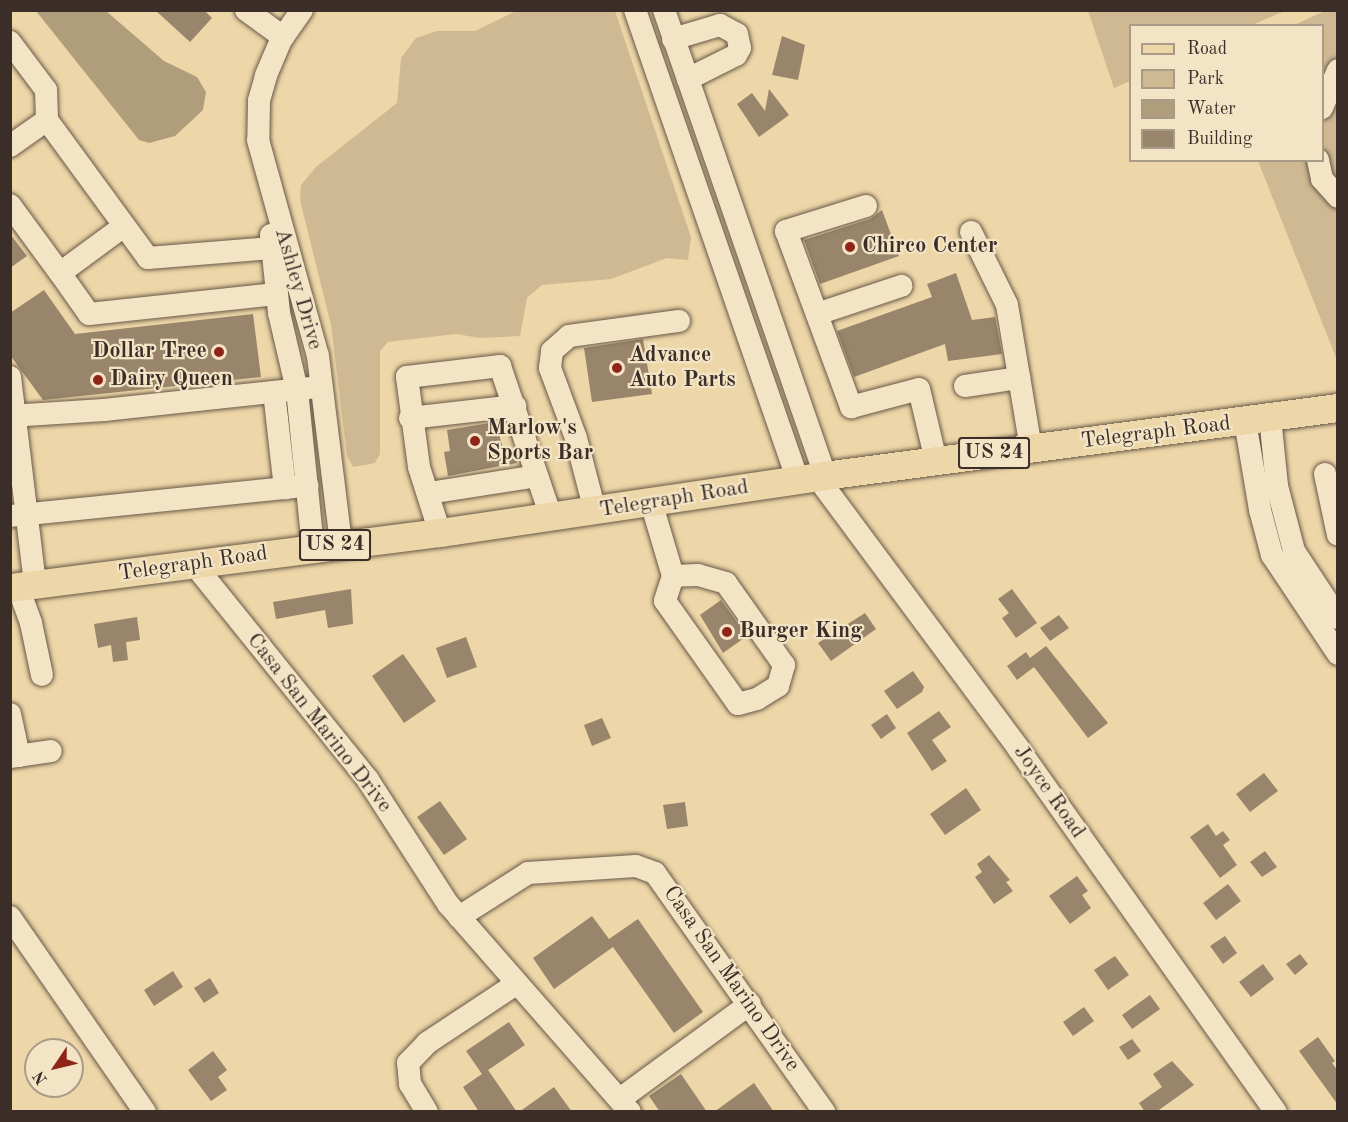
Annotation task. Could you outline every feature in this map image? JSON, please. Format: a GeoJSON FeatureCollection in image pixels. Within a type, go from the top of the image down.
{"type":"FeatureCollection","features":[{"type":"Feature","properties":{"kind":"main road","name":"Telegraph Road"},"geometry":{"type":"LineString","coordinates":[[21,586],[440,533],[814,477],[1338,408]]}},
{"type":"Feature","properties":{"kind":"street"},"geometry":{"type":"LineString","coordinates":[[246,10],[283,37]]}},
{"type":"Feature","properties":{"kind":"street","name":"Ashley Drive"},"geometry":{"type":"LineString","coordinates":[[302,10],[283,37],[259,101],[258,140],[270,192],[308,311],[321,387],[342,544]]}},
{"type":"Feature","properties":{"kind":"street"},"geometry":{"type":"LineString","coordinates":[[635,10],[736,300],[814,477]]}},
{"type":"Feature","properties":{"kind":"street"},"geometry":{"type":"LineString","coordinates":[[664,10],[761,292],[814,477]]}},
{"type":"Feature","properties":{"kind":"street"},"geometry":{"type":"LineString","coordinates":[[10,42],[45,90],[47,120],[148,258],[272,248]]}},
{"type":"Feature","properties":{"kind":"street"},"geometry":{"type":"LineString","coordinates":[[655,66],[681,59]]}},
{"type":"Feature","properties":{"kind":"street"},"geometry":{"type":"LineString","coordinates":[[1324,105],[1338,70]]}},
{"type":"Feature","properties":{"kind":"street"},"geometry":{"type":"LineString","coordinates":[[10,146],[47,120]]}},
{"type":"Feature","properties":{"kind":"street"},"geometry":{"type":"LineString","coordinates":[[1318,162],[1322,179],[1338,196]]}},
{"type":"Feature","properties":{"kind":"street","name":"Ashley Drive"},"geometry":{"type":"LineString","coordinates":[[270,192],[276,294],[297,390],[296,487],[313,548]]}},
{"type":"Feature","properties":{"kind":"street"},"geometry":{"type":"LineString","coordinates":[[704,207],[729,199]]}},
{"type":"Feature","properties":{"kind":"street"},"geometry":{"type":"LineString","coordinates":[[10,205],[89,314],[276,294]]}},
{"type":"Feature","properties":{"kind":"street"},"geometry":{"type":"LineString","coordinates":[[866,206],[786,231],[851,407],[920,389],[936,461]]}},
{"type":"Feature","properties":{"kind":"street"},"geometry":{"type":"LineString","coordinates":[[60,273],[124,226]]}},
{"type":"Feature","properties":{"kind":"street"},"geometry":{"type":"LineString","coordinates":[[971,232],[1007,305],[1031,448]]}},
{"type":"Feature","properties":{"kind":"street"},"geometry":{"type":"LineString","coordinates":[[817,314],[902,286]]}},
{"type":"Feature","properties":{"kind":"street"},"geometry":{"type":"LineString","coordinates":[[736,300],[761,292]]}},
{"type":"Feature","properties":{"kind":"street"},"geometry":{"type":"LineString","coordinates":[[594,511],[576,438],[552,376],[552,351],[569,336],[679,321]]}},
{"type":"Feature","properties":{"kind":"street"},"geometry":{"type":"LineString","coordinates":[[440,533],[419,466],[410,418],[407,377],[500,366],[551,517]]}},
{"type":"Feature","properties":{"kind":"street"},"geometry":{"type":"LineString","coordinates":[[10,377],[21,586],[42,675]]}},
{"type":"Feature","properties":{"kind":"street"},"geometry":{"type":"LineString","coordinates":[[965,386],[1019,378]]}},
{"type":"Feature","properties":{"kind":"street"},"geometry":{"type":"LineString","coordinates":[[13,416],[321,387]]}},
{"type":"Feature","properties":{"kind":"street"},"geometry":{"type":"LineString","coordinates":[[19,515],[296,487],[274,392]]}},
{"type":"Feature","properties":{"kind":"street"},"geometry":{"type":"LineString","coordinates":[[410,418],[514,406]]}},
{"type":"Feature","properties":{"kind":"street"},"geometry":{"type":"LineString","coordinates":[[1258,419],[1275,528],[1286,580],[1338,654]]}},
{"type":"Feature","properties":{"kind":"street"},"geometry":{"type":"LineString","coordinates":[[1325,474],[1338,536]]}},
{"type":"Feature","properties":{"kind":"street"},"geometry":{"type":"LineString","coordinates":[[429,493],[537,476]]}},
{"type":"Feature","properties":{"kind":"street","name":"Joyce Road"},"geometry":{"type":"LineString","coordinates":[[814,477],[1018,748],[1276,1112]]}},
{"type":"Feature","properties":{"kind":"street"},"geometry":{"type":"LineString","coordinates":[[651,502],[673,576],[665,601],[738,704],[758,699],[778,686],[784,665],[726,583],[698,575],[673,576]]}},
{"type":"Feature","properties":{"kind":"street"},"geometry":{"type":"LineString","coordinates":[[1275,528],[1338,618]]}},
{"type":"Feature","properties":{"kind":"street","name":"Casa San Marino Drive"},"geometry":{"type":"LineString","coordinates":[[193,563],[368,780],[420,866],[459,917],[625,1105]]}},
{"type":"Feature","properties":{"kind":"street"},"geometry":{"type":"LineString","coordinates":[[10,714],[15,756],[51,751]]}},
{"type":"Feature","properties":{"kind":"street","name":"Casa San Marino Drive"},"geometry":{"type":"LineString","coordinates":[[459,917],[528,873],[645,868],[664,881],[824,1112]]}},
{"type":"Feature","properties":{"kind":"street"},"geometry":{"type":"LineString","coordinates":[[10,917],[145,1112]]}},
{"type":"Feature","properties":{"kind":"street"},"geometry":{"type":"LineString","coordinates":[[427,1112],[410,1084],[408,1063],[427,1043],[516,984]]}},
{"type":"Feature","properties":{"kind":"street"},"geometry":{"type":"LineString","coordinates":[[625,1105],[750,1004]]}},
{"type":"Feature","properties":{"kind":"green space"},"geometry":{"type":"Polygon","coordinates":[[[1088,10],[1285,11],[1254,24],[1129,24],[1129,81],[1114,88],[1088,10]]]}},
{"type":"Feature","properties":{"kind":"green space"},"geometry":{"type":"Polygon","coordinates":[[[516,11],[615,11],[691,237],[688,260],[667,258],[611,279],[542,285],[527,298],[520,336],[480,338],[456,334],[388,342],[380,351],[380,454],[375,463],[353,467],[347,456],[331,325],[300,200],[301,185],[316,167],[397,103],[401,58],[416,38],[437,31],[475,31],[516,11]]]}},
{"type":"Feature","properties":{"kind":"green space"},"geometry":{"type":"Polygon","coordinates":[[[1325,11],[1337,11],[1337,360],[1258,162],[1324,162],[1324,24],[1296,24],[1325,11]]]}},
{"type":"Feature","properties":{"kind":"water"},"geometry":{"type":"Polygon","coordinates":[[[36,11],[106,11],[164,61],[197,77],[206,92],[203,110],[175,136],[149,143],[139,140],[36,11]]]}},
{"type":"Feature","properties":{"kind":"building"},"geometry":{"type":"Polygon","coordinates":[[[155,10],[204,10],[212,18],[190,42],[155,10]]]}},
{"type":"Feature","properties":{"kind":"building"},"geometry":{"type":"Polygon","coordinates":[[[782,36],[805,45],[798,80],[772,75],[782,36]]]}},
{"type":"Feature","properties":{"kind":"building"},"geometry":{"type":"Polygon","coordinates":[[[769,89],[789,115],[759,137],[737,104],[752,93],[765,111],[769,89]]]}},
{"type":"Feature","properties":{"kind":"building","name":"Chirco Center"},"geometry":{"type":"Polygon","coordinates":[[[882,210],[899,256],[820,284],[804,240],[870,219],[882,210]]]}},
{"type":"Feature","properties":{"kind":"building"},"geometry":{"type":"Polygon","coordinates":[[[10,234],[27,256],[10,268],[10,234]]]}},
{"type":"Feature","properties":{"kind":"building"},"geometry":{"type":"Polygon","coordinates":[[[956,273],[972,320],[995,317],[1002,354],[948,361],[945,344],[854,377],[837,331],[932,297],[927,284],[956,273]]]}},
{"type":"Feature","properties":{"kind":"building"},"geometry":{"type":"Polygon","coordinates":[[[44,290],[75,334],[253,314],[261,377],[43,400],[10,355],[10,313],[44,290]]]}},
{"type":"Feature","properties":{"kind":"building","name":"Advance Auto Parts"},"geometry":{"type":"Polygon","coordinates":[[[643,339],[652,394],[592,402],[584,348],[643,339]]]}},
{"type":"Feature","properties":{"kind":"building","name":"Marlow's Sports Bar"},"geometry":{"type":"Polygon","coordinates":[[[496,422],[504,453],[514,451],[517,463],[448,476],[444,452],[450,451],[447,430],[496,422]]]}},
{"type":"Feature","properties":{"kind":"building"},"geometry":{"type":"Polygon","coordinates":[[[351,589],[353,624],[328,628],[325,610],[276,619],[273,602],[351,589]]]}},
{"type":"Feature","properties":{"kind":"building"},"geometry":{"type":"Polygon","coordinates":[[[1012,589],[1037,623],[1016,638],[1002,618],[1009,613],[998,599],[1012,589]]]}},
{"type":"Feature","properties":{"kind":"building","name":"Burger King"},"geometry":{"type":"Polygon","coordinates":[[[721,600],[747,636],[723,653],[700,615],[721,600]]]}},
{"type":"Feature","properties":{"kind":"building"},"geometry":{"type":"Polygon","coordinates":[[[865,613],[876,629],[831,661],[818,643],[865,613]]]}},
{"type":"Feature","properties":{"kind":"building"},"geometry":{"type":"Polygon","coordinates":[[[1059,615],[1069,628],[1050,641],[1040,628],[1059,615]]]}},
{"type":"Feature","properties":{"kind":"building"},"geometry":{"type":"Polygon","coordinates":[[[137,617],[140,640],[126,642],[128,660],[113,662],[111,645],[98,648],[94,624],[137,617]]]}},
{"type":"Feature","properties":{"kind":"building"},"geometry":{"type":"Polygon","coordinates":[[[466,637],[477,667],[447,678],[436,648],[466,637]]]}},
{"type":"Feature","properties":{"kind":"building"},"geometry":{"type":"Polygon","coordinates":[[[1046,646],[1108,723],[1088,738],[1034,667],[1017,680],[1007,666],[1026,652],[1030,658],[1046,646]]]}},
{"type":"Feature","properties":{"kind":"building"},"geometry":{"type":"Polygon","coordinates":[[[403,654],[436,701],[404,723],[372,676],[403,654]]]}},
{"type":"Feature","properties":{"kind":"building"},"geometry":{"type":"Polygon","coordinates":[[[913,671],[924,687],[922,692],[897,709],[884,691],[913,671]]]}},
{"type":"Feature","properties":{"kind":"building"},"geometry":{"type":"Polygon","coordinates":[[[939,711],[951,727],[932,740],[947,761],[932,771],[907,733],[939,711]]]}},
{"type":"Feature","properties":{"kind":"building"},"geometry":{"type":"Polygon","coordinates":[[[887,714],[896,728],[881,739],[871,725],[887,714]]]}},
{"type":"Feature","properties":{"kind":"building"},"geometry":{"type":"Polygon","coordinates":[[[602,718],[611,738],[592,746],[584,725],[602,718]]]}},
{"type":"Feature","properties":{"kind":"building"},"geometry":{"type":"Polygon","coordinates":[[[1264,773],[1278,791],[1250,812],[1236,794],[1264,773]]]}},
{"type":"Feature","properties":{"kind":"building"},"geometry":{"type":"Polygon","coordinates":[[[966,788],[981,810],[945,835],[930,814],[966,788]]]}},
{"type":"Feature","properties":{"kind":"building"},"geometry":{"type":"Polygon","coordinates":[[[440,801],[467,839],[444,855],[417,817],[440,801]]]}},
{"type":"Feature","properties":{"kind":"building"},"geometry":{"type":"Polygon","coordinates":[[[685,802],[688,826],[667,829],[663,805],[685,802]]]}},
{"type":"Feature","properties":{"kind":"building"},"geometry":{"type":"Polygon","coordinates":[[[1208,824],[1216,836],[1223,831],[1230,840],[1223,845],[1237,865],[1220,878],[1190,837],[1208,824]]]}},
{"type":"Feature","properties":{"kind":"building"},"geometry":{"type":"Polygon","coordinates":[[[1265,851],[1277,867],[1262,877],[1250,862],[1265,851]]]}},
{"type":"Feature","properties":{"kind":"building"},"geometry":{"type":"Polygon","coordinates":[[[989,855],[1010,880],[1006,882],[1013,891],[994,904],[975,877],[982,872],[977,864],[989,855]]]}},
{"type":"Feature","properties":{"kind":"building"},"geometry":{"type":"Polygon","coordinates":[[[1077,876],[1088,891],[1082,895],[1091,908],[1070,924],[1049,896],[1077,876]]]}},
{"type":"Feature","properties":{"kind":"building"},"geometry":{"type":"Polygon","coordinates":[[[1228,884],[1241,901],[1216,920],[1203,903],[1228,884]]]}},
{"type":"Feature","properties":{"kind":"building"},"geometry":{"type":"Polygon","coordinates":[[[592,916],[609,939],[638,919],[703,1012],[674,1033],[613,947],[554,989],[533,958],[592,916]]]}},
{"type":"Feature","properties":{"kind":"building"},"geometry":{"type":"Polygon","coordinates":[[[1225,936],[1237,953],[1223,964],[1210,946],[1225,936]]]}},
{"type":"Feature","properties":{"kind":"building"},"geometry":{"type":"Polygon","coordinates":[[[1300,954],[1308,964],[1295,975],[1286,964],[1300,954]]]}},
{"type":"Feature","properties":{"kind":"building"},"geometry":{"type":"Polygon","coordinates":[[[1115,956],[1129,975],[1108,990],[1094,970],[1115,956]]]}},
{"type":"Feature","properties":{"kind":"building"},"geometry":{"type":"Polygon","coordinates":[[[1263,964],[1274,979],[1251,997],[1239,982],[1263,964]]]}},
{"type":"Feature","properties":{"kind":"building"},"geometry":{"type":"Polygon","coordinates":[[[173,971],[183,987],[154,1006],[144,990],[173,971]]]}},
{"type":"Feature","properties":{"kind":"building"},"geometry":{"type":"Polygon","coordinates":[[[210,978],[219,993],[204,1003],[194,988],[210,978]]]}},
{"type":"Feature","properties":{"kind":"building"},"geometry":{"type":"Polygon","coordinates":[[[1150,995],[1160,1009],[1132,1029],[1122,1015],[1150,995]]]}},
{"type":"Feature","properties":{"kind":"building"},"geometry":{"type":"Polygon","coordinates":[[[1084,1007],[1094,1021],[1073,1036],[1063,1022],[1084,1007]]]}},
{"type":"Feature","properties":{"kind":"building"},"geometry":{"type":"Polygon","coordinates":[[[509,1022],[525,1045],[488,1070],[517,1112],[479,1112],[463,1087],[482,1074],[466,1051],[509,1022]]]}},
{"type":"Feature","properties":{"kind":"building"},"geometry":{"type":"Polygon","coordinates":[[[1318,1037],[1335,1061],[1332,1063],[1338,1071],[1338,1105],[1299,1051],[1318,1037]]]}},
{"type":"Feature","properties":{"kind":"building"},"geometry":{"type":"Polygon","coordinates":[[[1132,1039],[1141,1051],[1128,1060],[1119,1047],[1132,1039]]]}},
{"type":"Feature","properties":{"kind":"building"},"geometry":{"type":"Polygon","coordinates":[[[213,1051],[227,1070],[218,1077],[227,1090],[211,1101],[188,1070],[213,1051]]]}},
{"type":"Feature","properties":{"kind":"building"},"geometry":{"type":"Polygon","coordinates":[[[1172,1061],[1194,1085],[1156,1112],[1145,1112],[1139,1103],[1162,1087],[1153,1074],[1172,1061]]]}},
{"type":"Feature","properties":{"kind":"building"},"geometry":{"type":"Polygon","coordinates":[[[681,1074],[707,1112],[660,1112],[649,1096],[681,1074]]]}},
{"type":"Feature","properties":{"kind":"building"},"geometry":{"type":"Polygon","coordinates":[[[754,1083],[774,1112],[714,1112],[754,1083]]]}},
{"type":"Feature","properties":{"kind":"building"},"geometry":{"type":"Polygon","coordinates":[[[554,1087],[572,1112],[519,1112],[554,1087]]]}},
{"type":"Feature","properties":{"kind":"place","name":"Chirco Center"},"geometry":{"type":"Point","coordinates":[850,247]}},
{"type":"Feature","properties":{"kind":"place","name":"Dollar Tree"},"geometry":{"type":"Point","coordinates":[219,352]}},
{"type":"Feature","properties":{"kind":"place","name":"Advance Auto Parts"},"geometry":{"type":"Point","coordinates":[617,368]}},
{"type":"Feature","properties":{"kind":"place","name":"Dairy Queen"},"geometry":{"type":"Point","coordinates":[98,380]}},
{"type":"Feature","properties":{"kind":"place","name":"Marlow's Sports Bar"},"geometry":{"type":"Point","coordinates":[475,441]}},
{"type":"Feature","properties":{"kind":"place","name":"Burger King"},"geometry":{"type":"Point","coordinates":[727,632]}}]}
